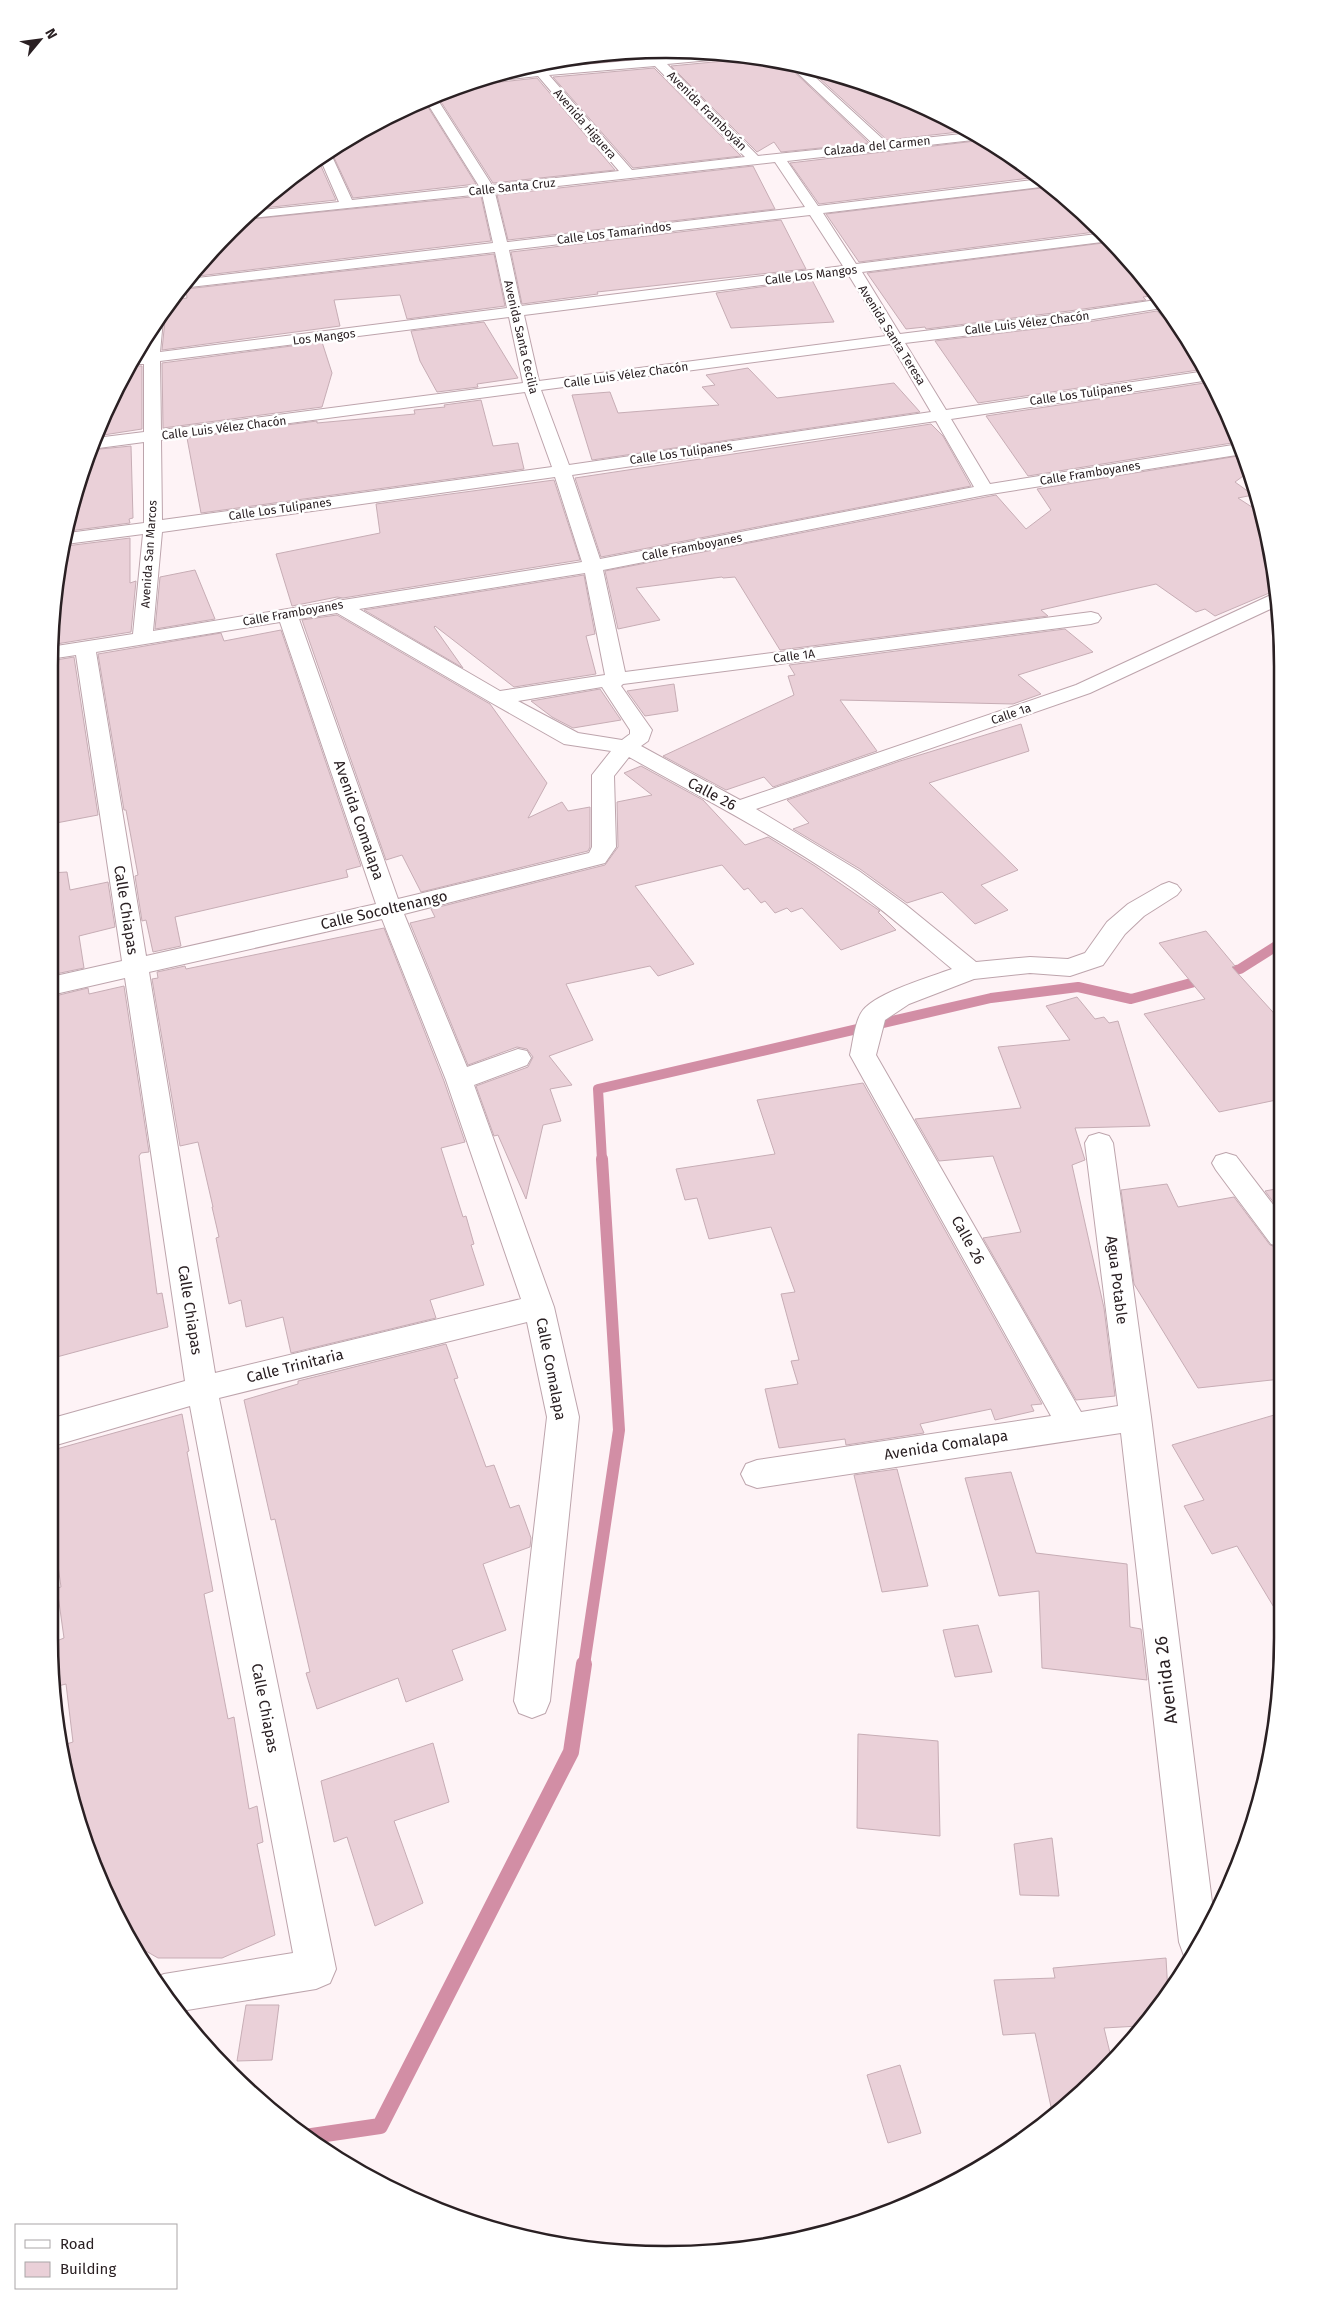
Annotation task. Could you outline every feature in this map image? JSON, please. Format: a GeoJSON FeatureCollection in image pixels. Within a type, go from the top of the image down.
{"type":"FeatureCollection","features":[{"type":"Feature","properties":{"kind":"street"},"geometry":{"type":"LineString","coordinates":[[623,59],[623,66]]}},
{"type":"Feature","properties":{"kind":"street"},"geometry":{"type":"LineString","coordinates":[[525,74],[693,59]]}},
{"type":"Feature","properties":{"kind":"street","name":"Avenida Framboyán"},"geometry":{"type":"LineString","coordinates":[[658,62],[755,160]]}},
{"type":"Feature","properties":{"kind":"street","name":"Avenida Higuera"},"geometry":{"type":"LineString","coordinates":[[542,73],[629,174]]}},
{"type":"Feature","properties":{"kind":"street"},"geometry":{"type":"LineString","coordinates":[[805,74],[883,146]]}},
{"type":"Feature","properties":{"kind":"street","name":"Avenida Santa Cecilia"},"geometry":{"type":"LineString","coordinates":[[434,104],[488,190],[514,314],[532,388],[562,471],[592,566],[616,678]]}},
{"type":"Feature","properties":{"kind":"street","name":"Calzada del Carmen"},"geometry":{"type":"LineString","coordinates":[[778,157],[966,137]]}},
{"type":"Feature","properties":{"kind":"street","name":"Calle Santa Cruz"},"geometry":{"type":"LineString","coordinates":[[258,215],[778,157]]}},
{"type":"Feature","properties":{"kind":"street","name":"Avenida Santa Teresa"},"geometry":{"type":"LineString","coordinates":[[778,157],[814,209],[896,339],[985,490]]}},
{"type":"Feature","properties":{"kind":"street"},"geometry":{"type":"LineString","coordinates":[[328,160],[347,204]]}},
{"type":"Feature","properties":{"kind":"street","name":"Calle Los Tamarindos"},"geometry":{"type":"LineString","coordinates":[[193,283],[1037,184]]}},
{"type":"Feature","properties":{"kind":"street","name":"Calle Los Mangos"},"geometry":{"type":"LineString","coordinates":[[514,314],[1097,238]]}},
{"type":"Feature","properties":{"kind":"street","name":"Calle Luis Vélez Chacón"},"geometry":{"type":"LineString","coordinates":[[100,443],[1069,318],[1155,305]]}},
{"type":"Feature","properties":{"kind":"street","name":"Los Mangos"},"geometry":{"type":"LineString","coordinates":[[140,359],[514,314]]}},
{"type":"Feature","properties":{"kind":"street","name":"Avenida San Marcos"},"geometry":{"type":"LineString","coordinates":[[142,639],[153,526],[152,358],[154,338]]}},
{"type":"Feature","properties":{"kind":"street","name":"Calle Los Tulipanes"},"geometry":{"type":"LineString","coordinates":[[71,538],[562,471],[1200,377]]}},
{"type":"Feature","properties":{"kind":"street","name":"Calle Framboyanes"},"geometry":{"type":"LineString","coordinates":[[58,651],[592,566],[985,490],[1234,450]]}},
{"type":"Feature","properties":{"kind":"street","name":"Calle 1a"},"geometry":{"type":"LineString","coordinates":[[738,808],[1083,689],[1270,603]]}},
{"type":"Feature","properties":{"kind":"street","name":"Calle 26"},"geometry":{"type":"LineString","coordinates":[[338,605],[497,698],[572,738],[626,747],[738,808],[851,876],[898,910],[971,970],[900,998],[873,1015],[863,1054],[1072,1425]]}},
{"type":"Feature","properties":{"kind":"street","name":"Avenida Comalapa"},"geometry":{"type":"LineString","coordinates":[[287,614],[390,909],[459,1080]]}},
{"type":"Feature","properties":{"kind":"street","name":"Calle 1A"},"geometry":{"type":"LineString","coordinates":[[497,698],[616,678],[1091,618]]}},
{"type":"Feature","properties":{"kind":"street","name":"Calle Chiapas"},"geometry":{"type":"LineString","coordinates":[[85,647],[202,1389],[316,1969],[172,1993]]}},
{"type":"Feature","properties":{"kind":"street","name":"Calle Socoltenango"},"geometry":{"type":"LineString","coordinates":[[58,984],[390,909],[588,862],[597,858],[604,847],[603,775],[626,747],[640,736],[641,730],[611,686],[616,678]]}},
{"type":"Feature","properties":{"kind":"street"},"geometry":{"type":"LineString","coordinates":[[971,970],[1030,965],[1070,968],[1094,959],[1116,928],[1136,910],[1169,890]]}},
{"type":"Feature","properties":{"kind":"street"},"geometry":{"type":"LineString","coordinates":[[459,1080],[518,1058]]}},
{"type":"Feature","properties":{"kind":"street","name":"Calle Comalapa"},"geometry":{"type":"LineString","coordinates":[[459,1080],[539,1307],[563,1417],[532,1701]]}},
{"type":"Feature","properties":{"kind":"street","name":"Agua Potable"},"geometry":{"type":"LineString","coordinates":[[1099,1143],[1135,1417]]}},
{"type":"Feature","properties":{"kind":"street"},"geometry":{"type":"LineString","coordinates":[[1226,1163],[1274,1227]]}},
{"type":"Feature","properties":{"kind":"street","name":"Calle Trinitaria"},"geometry":{"type":"LineString","coordinates":[[58,1431],[202,1389],[539,1307]]}},
{"type":"Feature","properties":{"kind":"street","name":"Avenida Comalapa"},"geometry":{"type":"LineString","coordinates":[[757,1474],[1135,1417]]}},
{"type":"Feature","properties":{"kind":"street","name":"Avenida 26"},"geometry":{"type":"LineString","coordinates":[[1135,1417],[1197,1934]]}},
{"type":"Feature","properties":{"kind":"building"},"geometry":{"type":"Polygon","coordinates":[[[725,61],[793,71],[869,143],[781,152],[774,142],[757,152],[671,66],[725,61]]]}},
{"type":"Feature","properties":{"kind":"building"},"geometry":{"type":"Polygon","coordinates":[[[654,68],[741,156],[633,168],[553,77],[654,68]]]}},
{"type":"Feature","properties":{"kind":"building"},"geometry":{"type":"Polygon","coordinates":[[[818,77],[898,104],[957,132],[887,140],[818,77]]]}},
{"type":"Feature","properties":{"kind":"building"},"geometry":{"type":"Polygon","coordinates":[[[537,78],[615,170],[493,183],[441,101],[492,83],[537,78]]]}},
{"type":"Feature","properties":{"kind":"building"},"geometry":{"type":"Polygon","coordinates":[[[428,106],[476,184],[353,198],[334,157],[397,120],[428,106]]]}},
{"type":"Feature","properties":{"kind":"building"},"geometry":{"type":"Polygon","coordinates":[[[974,141],[1029,178],[819,204],[790,163],[974,141]]]}},
{"type":"Feature","properties":{"kind":"building"},"geometry":{"type":"Polygon","coordinates":[[[321,165],[336,200],[265,208],[321,165]]]}},
{"type":"Feature","properties":{"kind":"building"},"geometry":{"type":"Polygon","coordinates":[[[753,166],[775,209],[508,240],[497,195],[753,166]]]}},
{"type":"Feature","properties":{"kind":"building"},"geometry":{"type":"Polygon","coordinates":[[[1042,188],[1091,232],[859,262],[826,214],[1042,188]]]}},
{"type":"Feature","properties":{"kind":"building"},"geometry":{"type":"Polygon","coordinates":[[[481,196],[491,241],[199,276],[254,219],[481,196]]]}},
{"type":"Feature","properties":{"kind":"building"},"geometry":{"type":"Polygon","coordinates":[[[781,220],[806,269],[597,292],[598,294],[522,304],[511,252],[781,220]]]}},
{"type":"Feature","properties":{"kind":"building"},"geometry":{"type":"Polygon","coordinates":[[[1102,243],[1149,296],[1143,297],[1146,300],[1069,311],[926,329],[925,327],[906,329],[867,273],[1102,243]]]}},
{"type":"Feature","properties":{"kind":"building"},"geometry":{"type":"Polygon","coordinates":[[[494,254],[505,306],[407,319],[400,295],[334,300],[340,326],[162,350],[165,321],[180,299],[187,298],[186,291],[188,289],[494,254]]]}},
{"type":"Feature","properties":{"kind":"building"},"geometry":{"type":"Polygon","coordinates":[[[812,280],[834,322],[731,328],[716,293],[812,280]]]}},
{"type":"Feature","properties":{"kind":"building"},"geometry":{"type":"Polygon","coordinates":[[[1157,311],[1171,328],[1196,370],[978,403],[935,341],[1069,325],[1157,311]]]}},
{"type":"Feature","properties":{"kind":"building"},"geometry":{"type":"Polygon","coordinates":[[[484,322],[518,378],[477,384],[478,387],[437,392],[420,361],[411,331],[484,322]]]}},
{"type":"Feature","properties":{"kind":"building"},"geometry":{"type":"Polygon","coordinates":[[[322,342],[332,373],[322,407],[163,428],[162,363],[322,342]]]}},
{"type":"Feature","properties":{"kind":"building"},"geometry":{"type":"Polygon","coordinates":[[[136,366],[142,366],[142,429],[103,435],[136,366]]]}},
{"type":"Feature","properties":{"kind":"building"},"geometry":{"type":"Polygon","coordinates":[[[748,368],[777,398],[894,383],[920,412],[592,460],[572,395],[610,392],[618,413],[719,405],[702,387],[715,385],[706,375],[748,368]]]}},
{"type":"Feature","properties":{"kind":"building"},"geometry":{"type":"Polygon","coordinates":[[[1203,383],[1231,443],[1028,476],[986,416],[1203,383]]]}},
{"type":"Feature","properties":{"kind":"building"},"geometry":{"type":"Polygon","coordinates":[[[481,400],[493,446],[518,443],[524,469],[201,513],[187,438],[317,421],[317,423],[415,414],[414,410],[445,407],[444,405],[481,400]]]}},
{"type":"Feature","properties":{"kind":"building"},"geometry":{"type":"Polygon","coordinates":[[[931,424],[943,436],[971,486],[601,557],[575,478],[931,424]]]}},
{"type":"Feature","properties":{"kind":"building"},"geometry":{"type":"Polygon","coordinates":[[[131,446],[133,518],[129,519],[130,523],[73,531],[78,508],[98,449],[131,446]]]}},
{"type":"Feature","properties":{"kind":"building"},"geometry":{"type":"Polygon","coordinates":[[[1236,456],[1243,476],[1235,482],[1248,491],[1249,496],[1238,498],[1253,508],[1262,547],[1269,593],[1215,616],[1205,609],[1196,612],[1156,584],[1041,610],[1048,616],[780,650],[735,577],[722,577],[636,588],[660,620],[618,629],[605,571],[996,495],[1026,529],[1051,510],[1037,489],[1236,456]]]}},
{"type":"Feature","properties":{"kind":"building"},"geometry":{"type":"Polygon","coordinates":[[[554,480],[580,560],[343,598],[337,597],[292,606],[276,554],[380,533],[376,504],[554,480]]]}},
{"type":"Feature","properties":{"kind":"building"},"geometry":{"type":"Polygon","coordinates":[[[130,538],[130,583],[136,581],[131,632],[59,644],[63,586],[69,546],[130,538]]]}},
{"type":"Feature","properties":{"kind":"building"},"geometry":{"type":"Polygon","coordinates":[[[195,570],[215,619],[155,629],[160,577],[195,570]]]}},
{"type":"Feature","properties":{"kind":"building"},"geometry":{"type":"Polygon","coordinates":[[[584,575],[595,634],[586,636],[596,674],[514,687],[435,626],[463,668],[364,610],[584,575]]]}},
{"type":"Feature","properties":{"kind":"building"},"geometry":{"type":"Polygon","coordinates":[[[337,615],[490,704],[547,783],[528,818],[562,802],[568,811],[590,807],[590,847],[588,851],[421,892],[402,855],[386,860],[302,620],[337,615]]]}},
{"type":"Feature","properties":{"kind":"building"},"geometry":{"type":"Polygon","coordinates":[[[1065,629],[1093,652],[1018,675],[1041,694],[1013,704],[840,700],[877,751],[773,787],[764,777],[726,790],[663,756],[794,695],[788,676],[795,675],[789,665],[1065,629]]]}},
{"type":"Feature","properties":{"kind":"building"},"geometry":{"type":"Polygon","coordinates":[[[281,630],[361,866],[346,870],[348,877],[175,917],[181,946],[153,952],[146,920],[142,921],[135,876],[138,875],[126,810],[124,810],[98,654],[221,633],[224,641],[281,630]]]}},
{"type":"Feature","properties":{"kind":"building"},"geometry":{"type":"Polygon","coordinates":[[[74,657],[98,815],[58,823],[58,666],[58,660],[74,657]]]}},
{"type":"Feature","properties":{"kind":"building"},"geometry":{"type":"Polygon","coordinates":[[[674,684],[678,711],[645,716],[627,691],[674,684]]]}},
{"type":"Feature","properties":{"kind":"building"},"geometry":{"type":"Polygon","coordinates":[[[600,689],[621,720],[573,728],[552,717],[531,701],[600,689]]]}},
{"type":"Feature","properties":{"kind":"building"},"geometry":{"type":"Polygon","coordinates":[[[1021,724],[1029,751],[929,783],[1018,870],[981,885],[1008,910],[975,924],[942,892],[907,903],[860,869],[793,829],[809,823],[787,800],[900,761],[1021,724]]]}},
{"type":"Feature","properties":{"kind":"building"},"geometry":{"type":"Polygon","coordinates":[[[641,766],[703,800],[745,845],[768,837],[815,866],[880,911],[878,912],[896,930],[841,950],[802,908],[791,912],[787,908],[775,913],[765,901],[761,903],[748,888],[744,890],[722,865],[635,886],[694,964],[658,976],[650,966],[566,984],[593,1040],[549,1056],[572,1085],[550,1089],[561,1121],[543,1125],[526,1199],[498,1135],[494,1136],[476,1086],[528,1067],[533,1057],[527,1049],[517,1047],[468,1065],[410,923],[435,917],[431,909],[605,865],[618,847],[617,802],[652,795],[624,773],[641,766]]]}},
{"type":"Feature","properties":{"kind":"building"},"geometry":{"type":"Polygon","coordinates":[[[67,872],[70,890],[108,882],[115,927],[79,936],[84,968],[58,974],[58,873],[67,872]]]}},
{"type":"Feature","properties":{"kind":"building"},"geometry":{"type":"Polygon","coordinates":[[[384,928],[444,1081],[465,1142],[441,1148],[463,1217],[466,1216],[474,1244],[471,1245],[484,1285],[430,1300],[436,1318],[291,1353],[283,1317],[246,1327],[241,1300],[229,1304],[216,1238],[219,1237],[198,1142],[180,1146],[152,979],[158,978],[157,972],[185,966],[186,969],[384,928]]]}},
{"type":"Feature","properties":{"kind":"building"},"geometry":{"type":"Polygon","coordinates":[[[1206,931],[1235,966],[1232,967],[1274,1013],[1274,1100],[1219,1112],[1144,1014],[1205,999],[1159,943],[1206,931]]]}},
{"type":"Feature","properties":{"kind":"building"},"geometry":{"type":"Polygon","coordinates":[[[124,986],[149,1152],[141,1153],[139,1156],[157,1294],[162,1293],[168,1327],[58,1357],[58,995],[88,988],[89,994],[124,986]]]}},
{"type":"Feature","properties":{"kind":"building"},"geometry":{"type":"Polygon","coordinates":[[[1077,997],[1095,1019],[1104,1017],[1109,1023],[1118,1021],[1150,1126],[1075,1128],[1085,1160],[1072,1165],[1104,1308],[1115,1396],[1076,1400],[983,1238],[1021,1232],[993,1156],[939,1161],[915,1119],[1021,1108],[998,1047],[1070,1040],[1046,1006],[1077,997]]]}},
{"type":"Feature","properties":{"kind":"building"},"geometry":{"type":"Polygon","coordinates":[[[863,1083],[1042,1404],[1031,1405],[1034,1411],[995,1420],[991,1409],[920,1424],[924,1433],[846,1445],[845,1439],[779,1448],[765,1389],[798,1384],[791,1361],[799,1360],[781,1294],[795,1292],[771,1227],[709,1239],[697,1198],[685,1200],[676,1169],[775,1154],[757,1100],[863,1083]]]}},
{"type":"Feature","properties":{"kind":"building"},"geometry":{"type":"Polygon","coordinates":[[[1167,1184],[1178,1207],[1234,1197],[1270,1245],[1274,1246],[1274,1380],[1198,1388],[1134,1284],[1121,1190],[1167,1184]]]}},
{"type":"Feature","properties":{"kind":"building"},"geometry":{"type":"Polygon","coordinates":[[[1274,1189],[1274,1203],[1265,1191],[1274,1189]]]}},
{"type":"Feature","properties":{"kind":"building"},"geometry":{"type":"Polygon","coordinates":[[[446,1344],[458,1378],[454,1379],[486,1467],[494,1465],[510,1508],[519,1505],[531,1538],[530,1547],[483,1564],[506,1630],[452,1650],[463,1680],[406,1702],[398,1678],[317,1709],[306,1673],[310,1672],[275,1519],[271,1520],[244,1400],[298,1384],[298,1381],[446,1344]]]}},
{"type":"Feature","properties":{"kind":"building"},"geometry":{"type":"Polygon","coordinates":[[[182,1414],[189,1451],[187,1452],[213,1591],[204,1594],[228,1719],[234,1717],[249,1809],[257,1806],[263,1842],[257,1844],[275,1935],[222,1958],[158,1958],[143,1949],[120,1907],[90,1834],[78,1796],[69,1757],[67,1744],[73,1742],[66,1684],[60,1686],[59,1678],[58,1640],[64,1638],[58,1595],[58,1588],[61,1587],[58,1566],[58,1449],[182,1414]]]}},
{"type":"Feature","properties":{"kind":"building"},"geometry":{"type":"Polygon","coordinates":[[[1274,1415],[1274,1607],[1237,1546],[1212,1554],[1184,1506],[1204,1500],[1172,1445],[1274,1415]]]}},
{"type":"Feature","properties":{"kind":"building"},"geometry":{"type":"Polygon","coordinates":[[[897,1469],[928,1586],[882,1592],[854,1475],[897,1469]]]}},
{"type":"Feature","properties":{"kind":"building"},"geometry":{"type":"Polygon","coordinates":[[[1011,1472],[1036,1553],[1127,1564],[1130,1627],[1141,1629],[1147,1680],[1042,1668],[1039,1591],[999,1596],[965,1478],[1011,1472]]]}},
{"type":"Feature","properties":{"kind":"building"},"geometry":{"type":"Polygon","coordinates":[[[978,1625],[992,1672],[955,1677],[943,1630],[978,1625]]]}},
{"type":"Feature","properties":{"kind":"building"},"geometry":{"type":"Polygon","coordinates":[[[858,1734],[938,1741],[940,1836],[857,1828],[858,1734]]]}},
{"type":"Feature","properties":{"kind":"building"},"geometry":{"type":"Polygon","coordinates":[[[433,1743],[449,1802],[394,1821],[423,1903],[375,1926],[347,1837],[334,1842],[321,1781],[433,1743]]]}},
{"type":"Feature","properties":{"kind":"building"},"geometry":{"type":"Polygon","coordinates":[[[1052,1838],[1059,1896],[1020,1895],[1014,1844],[1052,1838]]]}},
{"type":"Feature","properties":{"kind":"building"},"geometry":{"type":"Polygon","coordinates":[[[1166,1958],[1167,1981],[1134,2026],[1104,2028],[1110,2053],[1051,2108],[1035,2033],[1003,2035],[994,1980],[1055,1978],[1053,1968],[1166,1958]]]}},
{"type":"Feature","properties":{"kind":"building"},"geometry":{"type":"Polygon","coordinates":[[[246,2005],[279,2005],[272,2060],[237,2061],[246,2005]]]}},
{"type":"Feature","properties":{"kind":"building"},"geometry":{"type":"Polygon","coordinates":[[[900,2065],[921,2133],[888,2143],[867,2075],[900,2065]]]}},
{"type":"Feature","properties":{"kind":"waterway"},"geometry":{"type":"LineString","coordinates":[[1221,974],[1240,969],[1274,947]]}},
{"type":"Feature","properties":{"kind":"waterway"},"geometry":{"type":"LineString","coordinates":[[602,1160],[598,1089],[991,998],[1078,987],[1131,999],[1206,979]]}},
{"type":"Feature","properties":{"kind":"waterway"},"geometry":{"type":"LineString","coordinates":[[584,1665],[619,1430],[602,1159]]}},
{"type":"Feature","properties":{"kind":"waterway"},"geometry":{"type":"LineString","coordinates":[[316,2135],[380,2126],[571,1752],[584,1664]]}}]}
